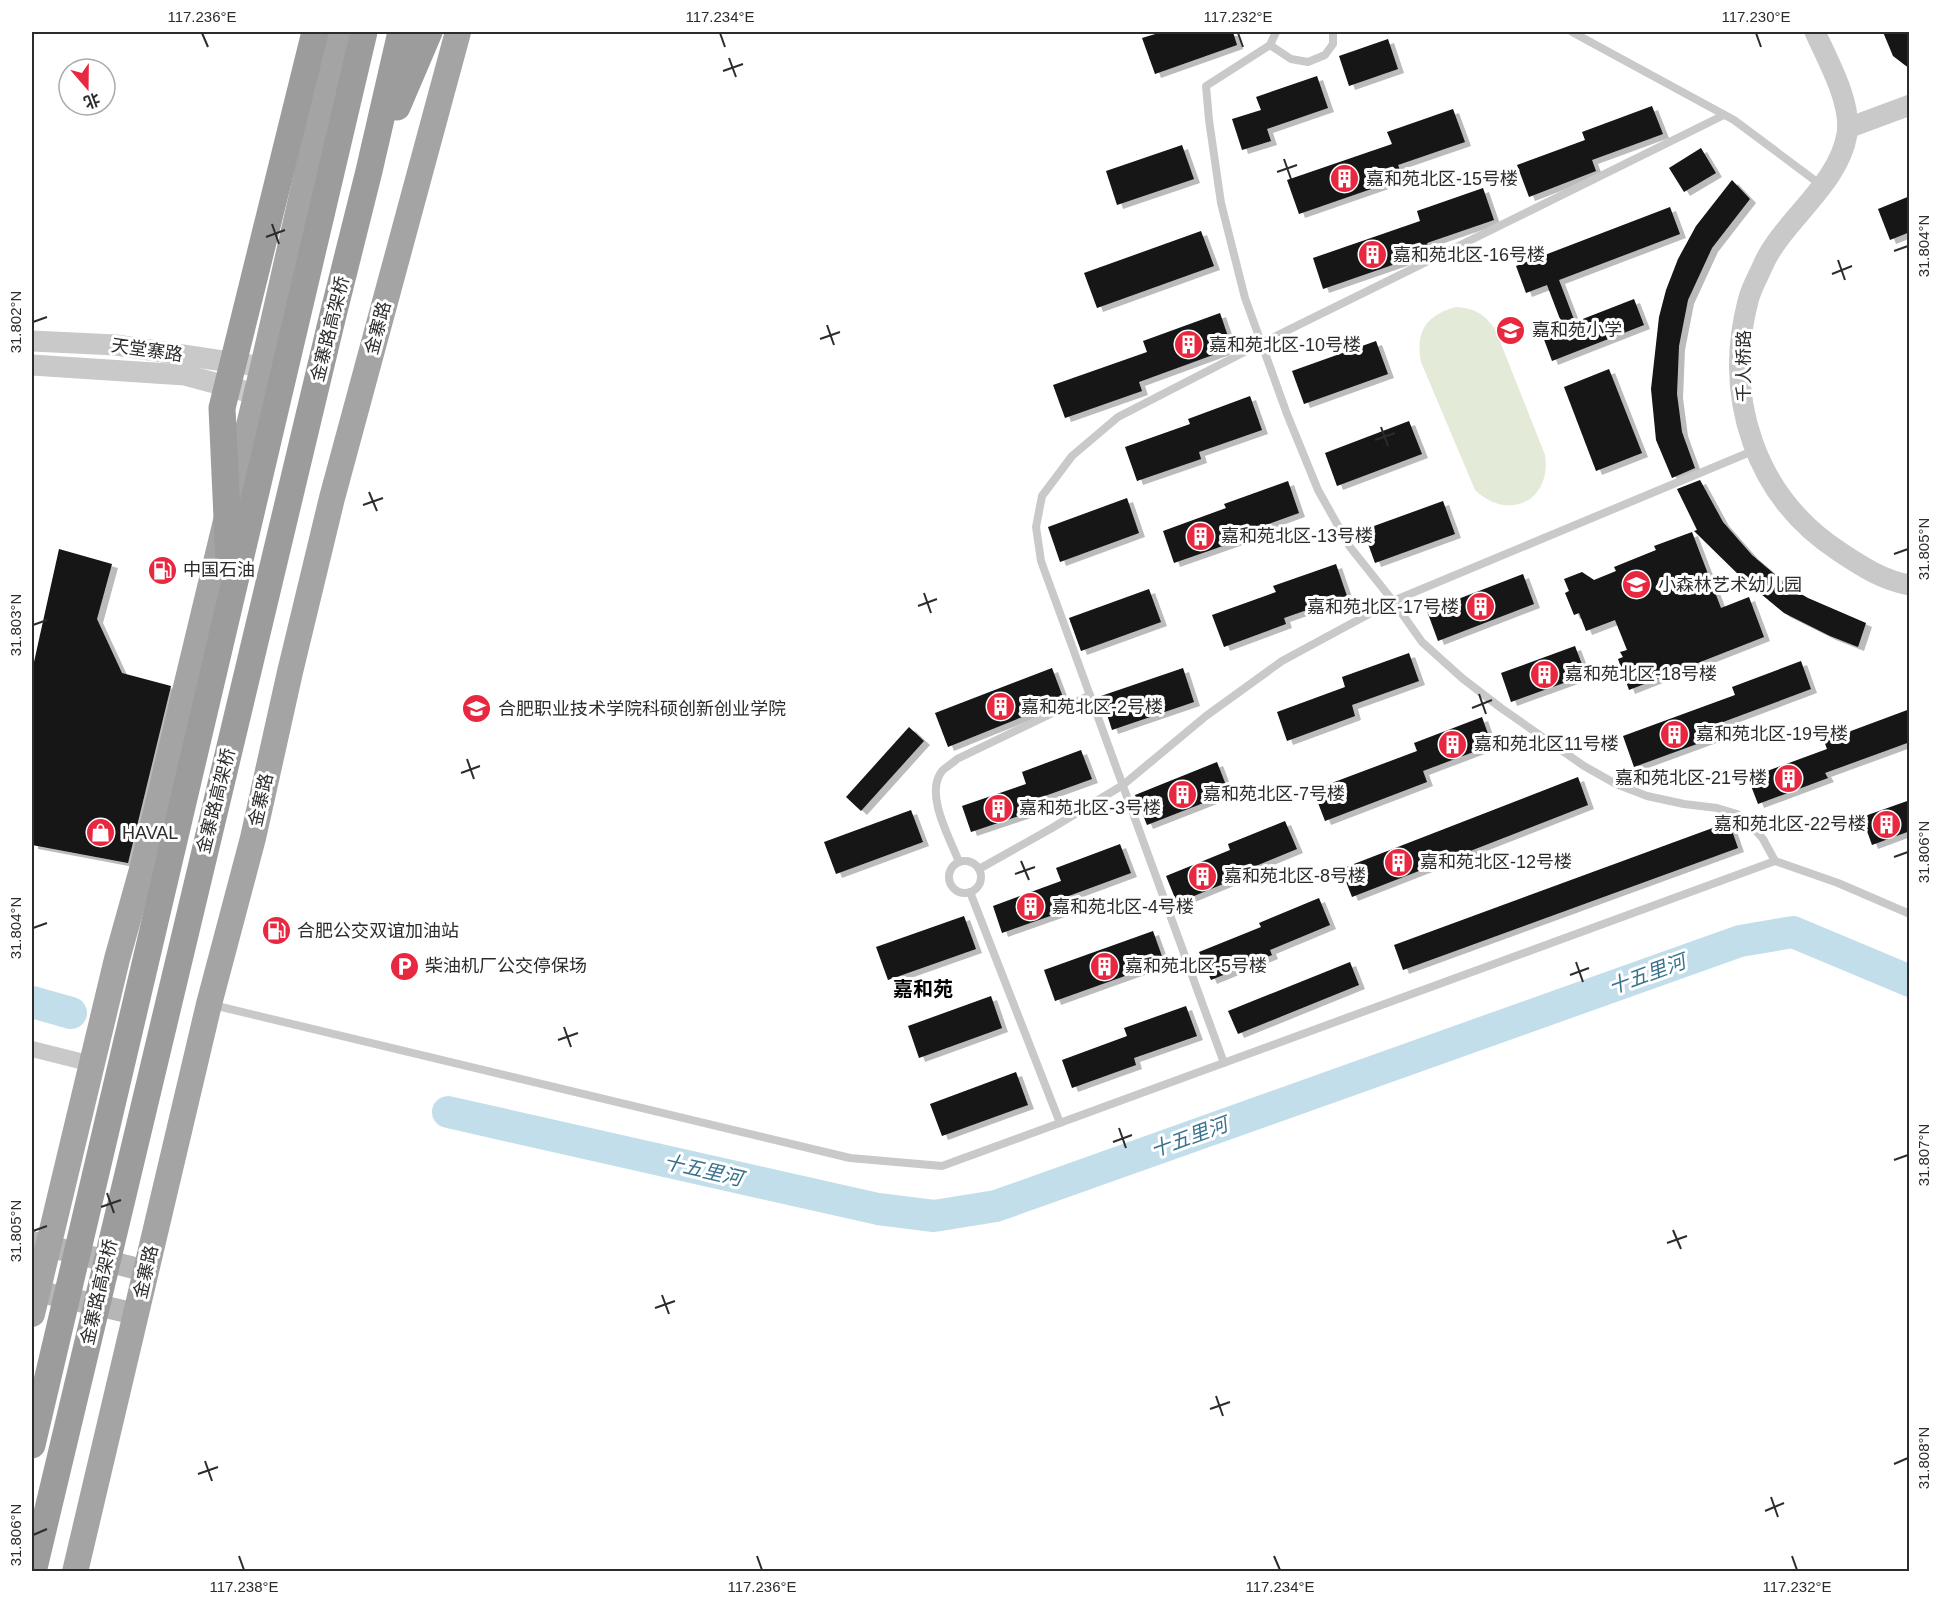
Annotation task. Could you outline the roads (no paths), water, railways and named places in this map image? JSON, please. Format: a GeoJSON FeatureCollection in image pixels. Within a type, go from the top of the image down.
{"type":"FeatureCollection","features":[{"type":"Feature","properties":{"kind":"highway"},"geometry":{"type":"LineString","coordinates":[[231,596],[222,408],[315,32]]}},
{"type":"Feature","properties":{"kind":"highway","name":"金寨路高架桥"},"geometry":{"type":"LineString","coordinates":[[32,1445],[364,32]]}},
{"type":"Feature","properties":{"kind":"highway","name":"金寨路高架桥"},"geometry":{"type":"LineString","coordinates":[[33,1572],[401,32]]}},
{"type":"Feature","properties":{"kind":"highway"},"geometry":{"type":"LineString","coordinates":[[369,171],[429,32]]}},
{"type":"Feature","properties":{"kind":"main road"},"geometry":{"type":"LineString","coordinates":[[136,1314],[33,1298],[40,1244],[92,1064],[117,959],[143,866],[263,367],[339,32]]}},
{"type":"Feature","properties":{"kind":"main road","name":"金寨路"},"geometry":{"type":"LineString","coordinates":[[75,1572],[209,1004],[253,838],[332,498],[458,32]]}},
{"type":"Feature","properties":{"kind":"main road"},"geometry":{"type":"LineString","coordinates":[[40,1244],[146,1271]]}},
{"type":"Feature","properties":{"kind":"street","name":"千人桥路"},"geometry":{"type":"LineString","coordinates":[[1815,32],[1842,97],[1849,118],[1848,128],[1840,158],[1822,186],[1791,222],[1766,260],[1749,299],[1741,336],[1740,373],[1743,411],[1755,450],[1772,485],[1806,525],[1829,545],[1866,569],[1910,585]]}},
{"type":"Feature","properties":{"kind":"street"},"geometry":{"type":"LineString","coordinates":[[1848,128],[1910,105]]}},
{"type":"Feature","properties":{"kind":"street","name":"天堂寨路"},"geometry":{"type":"LineString","coordinates":[[32,341],[116,345],[263,367]]}},
{"type":"Feature","properties":{"kind":"street"},"geometry":{"type":"LineString","coordinates":[[32,365],[185,375],[256,394]]}},
{"type":"Feature","properties":{"kind":"street"},"geometry":{"type":"LineString","coordinates":[[32,1049],[92,1064]]}},
{"type":"Feature","properties":{"kind":"lane"},"geometry":{"type":"LineString","coordinates":[[1276,32],[1270,45],[1206,86],[1209,120],[1221,203],[1245,298],[1287,414],[1318,490],[1350,547],[1422,642],[1462,678],[1501,708],[1584,766],[1616,784],[1647,796],[1717,808],[1737,814],[1763,839],[1775,861]]}},
{"type":"Feature","properties":{"kind":"lane"},"geometry":{"type":"LineString","coordinates":[[1270,45],[1292,59],[1308,62],[1325,55],[1333,44],[1333,32]]}},
{"type":"Feature","properties":{"kind":"lane"},"geometry":{"type":"LineString","coordinates":[[1572,32],[1724,115],[1768,144],[1822,186]]}},
{"type":"Feature","properties":{"kind":"lane"},"geometry":{"type":"LineString","coordinates":[[1224,1063],[1041,561],[1036,527],[1042,496],[1072,456],[1119,417],[1262,343],[1724,115]]}},
{"type":"Feature","properties":{"kind":"lane"},"geometry":{"type":"LineString","coordinates":[[979,869],[1123,785],[1206,716],[1282,662],[1393,601],[1755,450]]}},
{"type":"Feature","properties":{"kind":"lane"},"geometry":{"type":"LineString","coordinates":[[959,862],[935,795],[936,782],[943,770],[957,759],[1090,695]]}},
{"type":"Feature","properties":{"kind":"lane"},"geometry":{"type":"LineString","coordinates":[[209,1004],[850,1158],[942,1166],[1775,861],[1838,883],[1910,914]]}},
{"type":"Feature","properties":{"kind":"lane"},"geometry":{"type":"LineString","coordinates":[[959,862],[972,862],[979,869],[981,879],[979,885],[970,892],[956,891],[949,882],[949,872],[952,866],[959,862]]}},
{"type":"Feature","properties":{"kind":"lane"},"geometry":{"type":"LineString","coordinates":[[970,892],[1060,1123]]}},
{"type":"Feature","properties":{"kind":"waterway","name":"十五里河"},"geometry":{"type":"LineString","coordinates":[[448,1112],[878,1209],[934,1216],[996,1206],[1740,941],[1793,932],[1910,981]]}},
{"type":"Feature","properties":{"kind":"waterway","name":"十五里河"},"geometry":{"type":"LineString","coordinates":[[32,1002],[71,1013]]}},
{"type":"Feature","properties":{"kind":"place","name":"嘉和苑北区-15号楼"},"geometry":{"type":"Point","coordinates":[1345,179]}},
{"type":"Feature","properties":{"kind":"place","name":"嘉和苑北区-16号楼"},"geometry":{"type":"Point","coordinates":[1372,255]}},
{"type":"Feature","properties":{"kind":"place","name":"嘉和苑小学"},"geometry":{"type":"Point","coordinates":[1511,330]}},
{"type":"Feature","properties":{"kind":"place","name":"嘉和苑北区-10号楼"},"geometry":{"type":"Point","coordinates":[1188,345]}},
{"type":"Feature","properties":{"kind":"place","name":"嘉和苑北区-13号楼"},"geometry":{"type":"Point","coordinates":[1200,536]}},
{"type":"Feature","properties":{"kind":"place","name":"中国石油"},"geometry":{"type":"Point","coordinates":[162,570]}},
{"type":"Feature","properties":{"kind":"place","name":"小森林艺术幼儿园"},"geometry":{"type":"Point","coordinates":[1637,585]}},
{"type":"Feature","properties":{"kind":"place","name":"嘉和苑北区-17号楼"},"geometry":{"type":"Point","coordinates":[1480,607]}},
{"type":"Feature","properties":{"kind":"place","name":"嘉和苑北区-18号楼"},"geometry":{"type":"Point","coordinates":[1544,674]}},
{"type":"Feature","properties":{"kind":"place","name":"嘉和苑北区-2号楼"},"geometry":{"type":"Point","coordinates":[1000,707]}},
{"type":"Feature","properties":{"kind":"place","name":"合肥职业技术学院科硕创新创业学院"},"geometry":{"type":"Point","coordinates":[477,709]}},
{"type":"Feature","properties":{"kind":"place","name":"嘉和苑北区-19号楼"},"geometry":{"type":"Point","coordinates":[1675,734]}},
{"type":"Feature","properties":{"kind":"place","name":"嘉和苑北区11号楼"},"geometry":{"type":"Point","coordinates":[1453,744]}},
{"type":"Feature","properties":{"kind":"place","name":"嘉和苑北区-21号楼"},"geometry":{"type":"Point","coordinates":[1788,778]}},
{"type":"Feature","properties":{"kind":"place","name":"嘉和苑北区-7号楼"},"geometry":{"type":"Point","coordinates":[1182,794]}},
{"type":"Feature","properties":{"kind":"place","name":"嘉和苑北区-3号楼"},"geometry":{"type":"Point","coordinates":[998,808]}},
{"type":"Feature","properties":{"kind":"place","name":"嘉和苑北区-22号楼"},"geometry":{"type":"Point","coordinates":[1887,824]}},
{"type":"Feature","properties":{"kind":"place","name":"HAVAL"},"geometry":{"type":"Point","coordinates":[101,833]}},
{"type":"Feature","properties":{"kind":"place","name":"嘉和苑北区-12号楼"},"geometry":{"type":"Point","coordinates":[1399,862]}},
{"type":"Feature","properties":{"kind":"place","name":"嘉和苑北区-8号楼"},"geometry":{"type":"Point","coordinates":[1203,876]}},
{"type":"Feature","properties":{"kind":"place","name":"嘉和苑北区-4号楼"},"geometry":{"type":"Point","coordinates":[1031,907]}},
{"type":"Feature","properties":{"kind":"place","name":"合肥公交双谊加油站"},"geometry":{"type":"Point","coordinates":[276,931]}},
{"type":"Feature","properties":{"kind":"place","name":"柴油机厂公交停保场"},"geometry":{"type":"Point","coordinates":[404,966]}},
{"type":"Feature","properties":{"kind":"place","name":"嘉和苑北区-5号楼"},"geometry":{"type":"Point","coordinates":[1104,966]}},
{"type":"Feature","properties":{"kind":"district","name":"嘉和苑"},"geometry":{"type":"Point","coordinates":[923,989]}}]}
